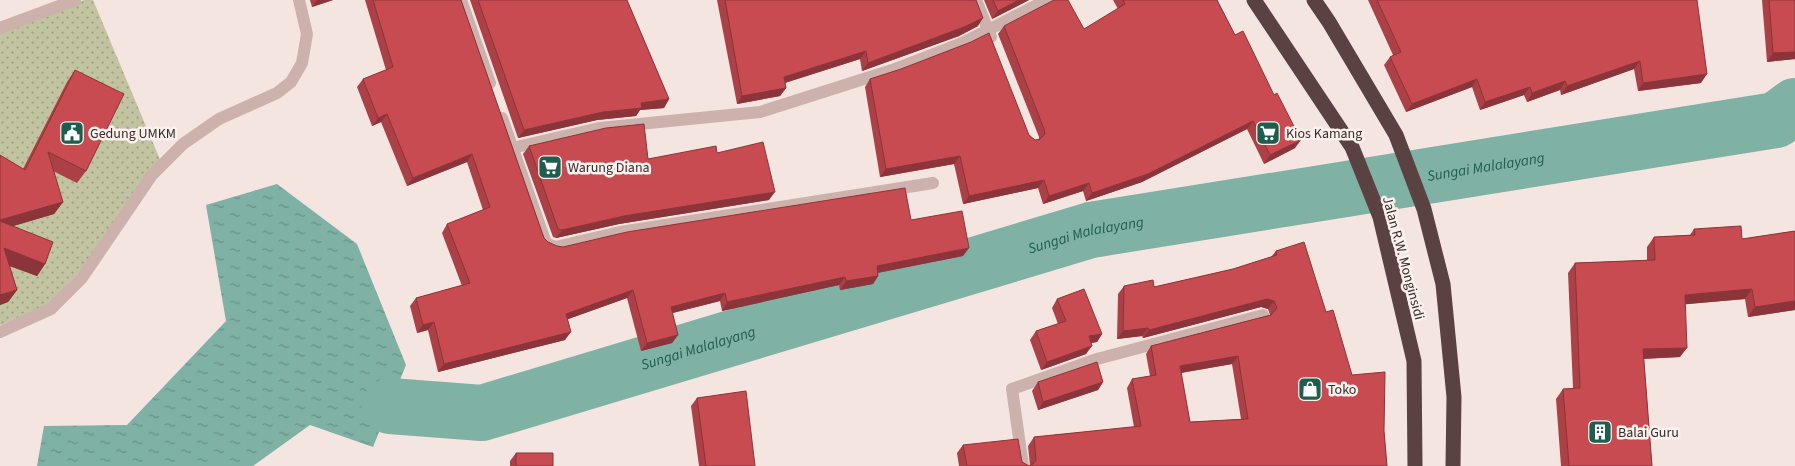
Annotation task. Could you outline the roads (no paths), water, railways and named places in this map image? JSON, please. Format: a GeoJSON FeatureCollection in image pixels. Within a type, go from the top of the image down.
{"type":"FeatureCollection","features":[{"type":"Feature","properties":{"kind":"highway","name":"Jalan R.W. Monginsidi"},"geometry":{"type":"LineString","coordinates":[[1254,0],[1352,147],[1380,217],[1414,361],[1416,466]]}},
{"type":"Feature","properties":{"kind":"highway","name":"Jalan R.W. Monginsidi"},"geometry":{"type":"LineString","coordinates":[[1314,0],[1396,135],[1424,209],[1443,284],[1454,397],[1453,466]]}},
{"type":"Feature","properties":{"kind":"street"},"geometry":{"type":"LineString","coordinates":[[0,28],[75,0]]}},
{"type":"Feature","properties":{"kind":"street"},"geometry":{"type":"LineString","coordinates":[[0,332],[52,309],[76,285],[152,175],[183,144],[219,120],[277,93],[291,82],[302,64],[307,34],[299,0]]}},
{"type":"Feature","properties":{"kind":"street"},"geometry":{"type":"LineString","coordinates":[[462,0],[546,243],[555,246],[620,232],[933,183]]}},
{"type":"Feature","properties":{"kind":"street"},"geometry":{"type":"LineString","coordinates":[[976,0],[995,48]]}},
{"type":"Feature","properties":{"kind":"street"},"geometry":{"type":"LineString","coordinates":[[512,148],[599,128],[760,112],[892,70],[962,43],[1047,0]]}},
{"type":"Feature","properties":{"kind":"street"},"geometry":{"type":"LineString","coordinates":[[1023,466],[1012,389],[1097,359],[1263,315]]}},
{"type":"Feature","properties":{"kind":"water"},"geometry":{"type":"Polygon","coordinates":[[[277,184],[357,244],[406,365],[373,447],[310,425],[253,466],[37,466],[44,426],[127,425],[226,321],[206,205],[277,184]]]}},
{"type":"Feature","properties":{"kind":"waterway","name":"Sungai Malalayang"},"geometry":{"type":"LineString","coordinates":[[390,406],[482,413],[1091,230],[1776,120],[1795,106]]}},
{"type":"Feature","properties":{"kind":"place","name":"Gedung UMKM"},"geometry":{"type":"Point","coordinates":[72,133]}},
{"type":"Feature","properties":{"kind":"place","name":"Kios Kamang"},"geometry":{"type":"Point","coordinates":[1268,133]}},
{"type":"Feature","properties":{"kind":"place","name":"Warung Diana"},"geometry":{"type":"Point","coordinates":[550,167]}},
{"type":"Feature","properties":{"kind":"place","name":"Toko"},"geometry":{"type":"Point","coordinates":[1310,389]}},
{"type":"Feature","properties":{"kind":"place","name":"Balai Guru"},"geometry":{"type":"Point","coordinates":[1600,432]}}]}
